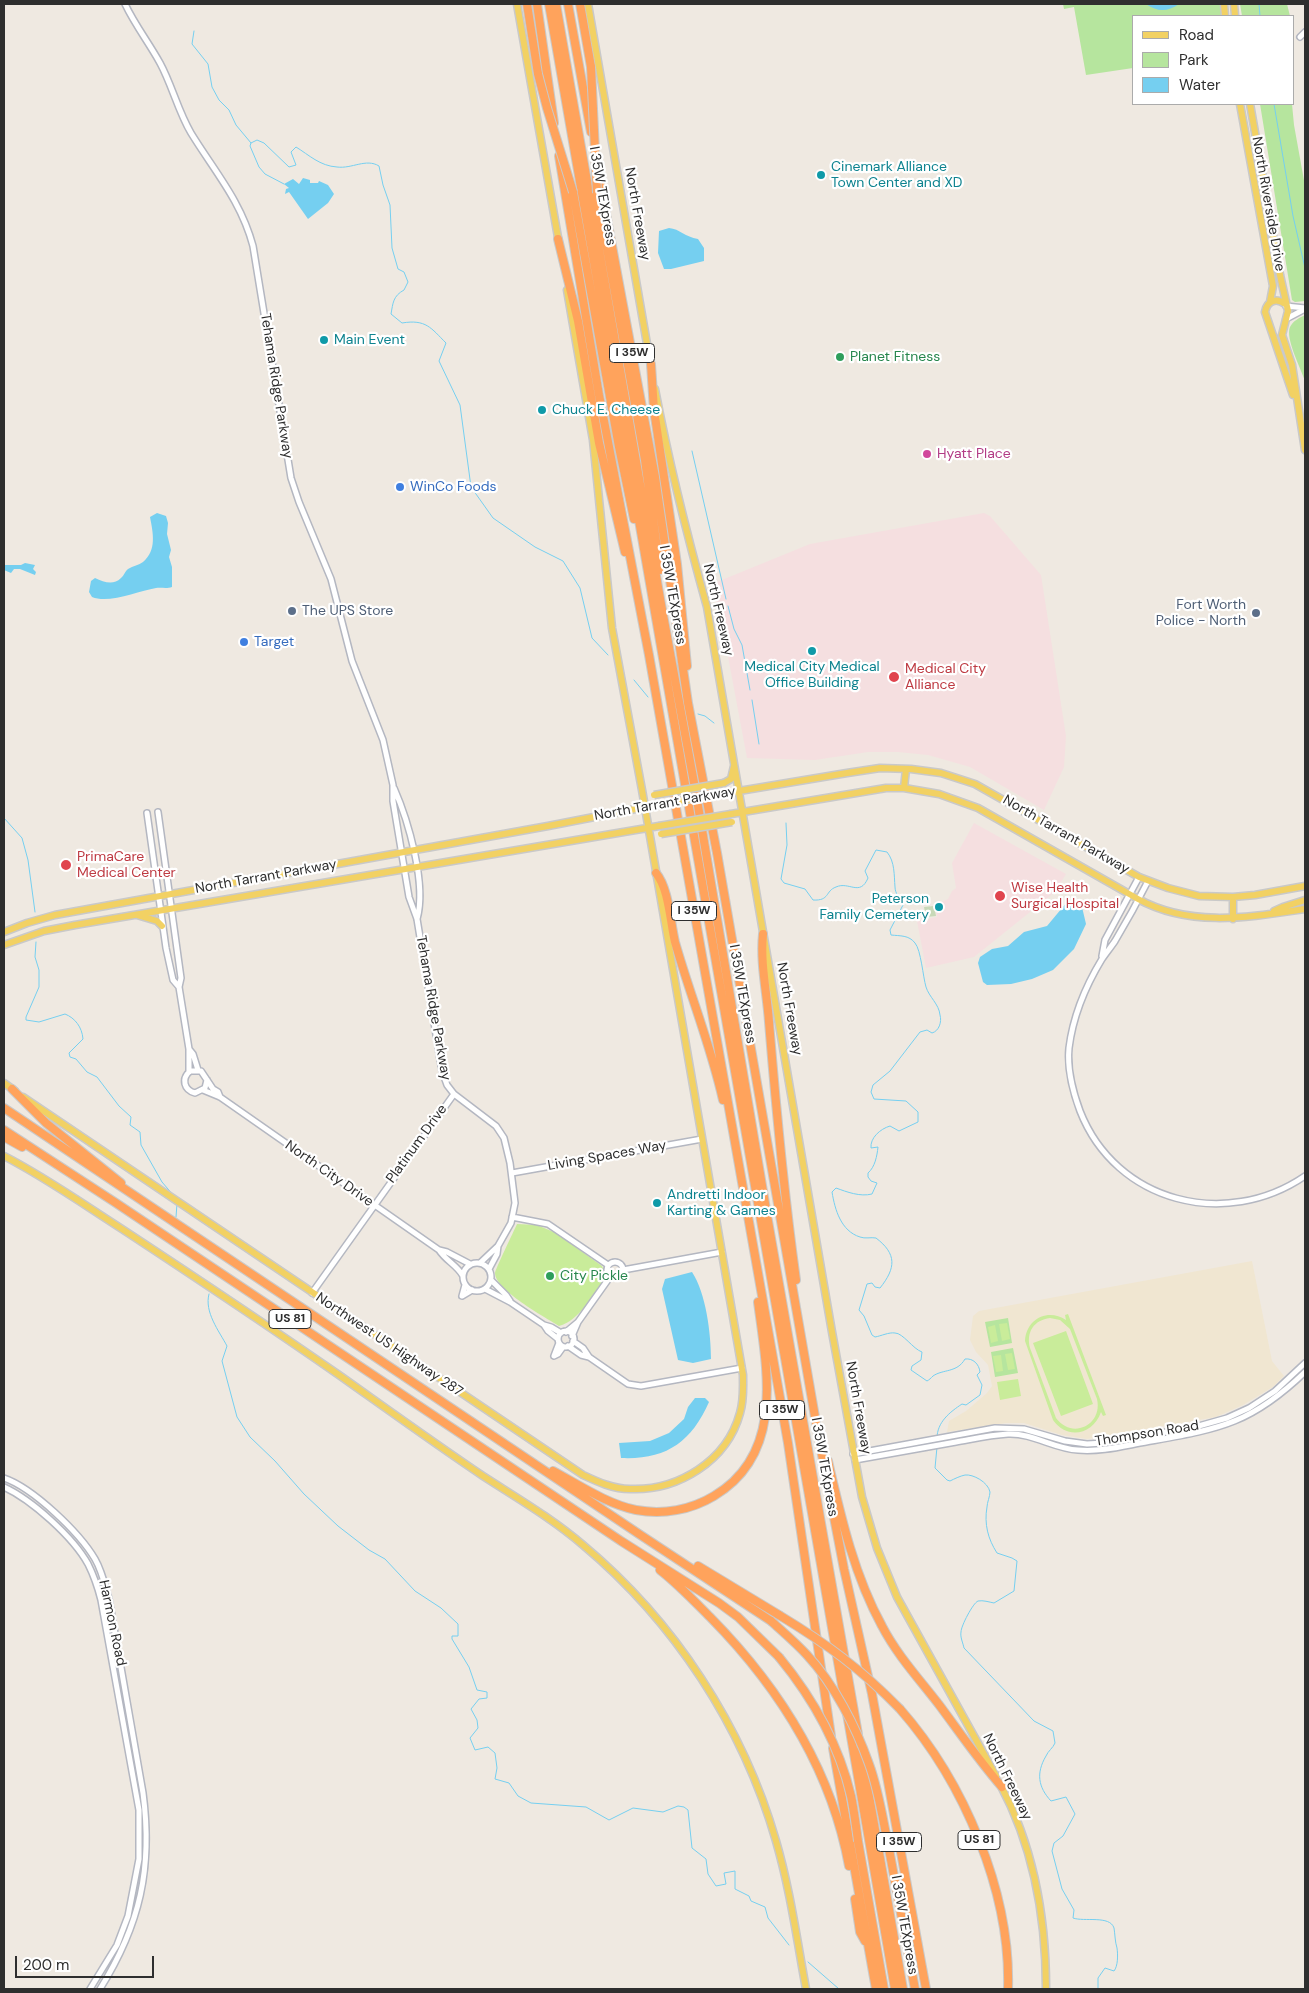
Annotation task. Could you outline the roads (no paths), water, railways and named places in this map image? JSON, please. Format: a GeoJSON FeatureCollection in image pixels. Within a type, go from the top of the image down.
{"type":"FeatureCollection","features":[{"type":"Feature","properties":{"kind":"highway"},"geometry":{"type":"LineString","coordinates":[[527,4],[538,74],[573,192],[650,612],[656,620]]}},
{"type":"Feature","properties":{"kind":"highway","name":"I 35W"},"geometry":{"type":"LineString","coordinates":[[537,4],[576,262],[613,473],[649,655],[791,1460],[829,1724],[876,1989]]}},
{"type":"Feature","properties":{"kind":"highway","name":"I 35W TEXpress"},"geometry":{"type":"LineString","coordinates":[[549,4],[895,1989]]}},
{"type":"Feature","properties":{"kind":"highway","name":"I 35W TEXpress"},"geometry":{"type":"LineString","coordinates":[[556,4],[695,788],[764,1201],[903,1989]]}},
{"type":"Feature","properties":{"kind":"highway","name":"I 35W"},"geometry":{"type":"LineString","coordinates":[[568,4],[655,478],[688,703],[718,853],[818,1434],[872,1694],[926,1989]]}},
{"type":"Feature","properties":{"kind":"highway"},"geometry":{"type":"LineString","coordinates":[[580,4],[591,67],[596,192],[645,460],[663,595],[661,604]]}},
{"type":"Feature","properties":{"kind":"highway"},"geometry":{"type":"LineString","coordinates":[[558,239],[578,321],[599,443],[630,570],[642,642],[649,655]]}},
{"type":"Feature","properties":{"kind":"highway"},"geometry":{"type":"LineString","coordinates":[[651,364],[654,410],[677,564],[690,690],[688,703]]}},
{"type":"Feature","properties":{"kind":"highway"},"geometry":{"type":"LineString","coordinates":[[656,873],[662,880],[673,934],[700,1019],[722,1098],[733,1156],[739,1166]]}},
{"type":"Feature","properties":{"kind":"highway"},"geometry":{"type":"LineString","coordinates":[[763,934],[762,946],[777,1122],[802,1323],[800,1332]]}},
{"type":"Feature","properties":{"kind":"highway"},"geometry":{"type":"LineString","coordinates":[[12,1089],[46,1123],[108,1172],[147,1206]]}},
{"type":"Feature","properties":{"kind":"highway","name":"US 81"},"geometry":{"type":"LineString","coordinates":[[4,1108],[147,1206],[620,1522],[660,1543],[814,1636],[856,1667],[900,1709],[929,1746],[951,1780],[973,1823],[1000,1907],[1006,1945],[1008,1989]]}},
{"type":"Feature","properties":{"kind":"highway","name":"US 81"},"geometry":{"type":"LineString","coordinates":[[4,1130],[621,1541]]}},
{"type":"Feature","properties":{"kind":"highway"},"geometry":{"type":"LineString","coordinates":[[4,1137],[67,1172]]}},
{"type":"Feature","properties":{"kind":"highway"},"geometry":{"type":"LineString","coordinates":[[523,1456],[619,1505],[654,1512],[684,1509],[701,1503],[721,1491],[744,1470],[752,1458],[764,1428],[767,1390],[760,1316],[744,1218],[746,1209]]}},
{"type":"Feature","properties":{"kind":"highway"},"geometry":{"type":"LineString","coordinates":[[818,1434],[823,1440],[842,1519],[855,1563],[882,1627],[900,1654],[1002,1787]]}},
{"type":"Feature","properties":{"kind":"highway"},"geometry":{"type":"LineString","coordinates":[[620,1522],[771,1621],[808,1655],[829,1682],[846,1711],[869,1764],[878,1792],[915,1989]]}},
{"type":"Feature","properties":{"kind":"highway"},"geometry":{"type":"LineString","coordinates":[[621,1541],[678,1584],[737,1644],[761,1674],[794,1722],[815,1762],[832,1804],[848,1861],[860,1932],[868,1947]]}},
{"type":"Feature","properties":{"kind":"highway"},"geometry":{"type":"LineString","coordinates":[[621,1541],[738,1617],[779,1657],[809,1698],[836,1751],[851,1796],[884,1989]]}},
{"type":"Feature","properties":{"kind":"main road"},"geometry":{"type":"LineString","coordinates":[[517,4],[593,440],[612,628],[642,790],[742,1372]]}},
{"type":"Feature","properties":{"kind":"main road","name":"North Freeway"},"geometry":{"type":"LineString","coordinates":[[588,4],[668,458],[707,607],[862,1497],[877,1548],[897,1597],[1002,1787],[1015,1816],[1034,1877],[1044,1938],[1046,1989]]}},
{"type":"Feature","properties":{"kind":"main road","name":"North Riverside Drive"},"geometry":{"type":"LineString","coordinates":[[1240,105],[1273,286],[1270,302]]}},
{"type":"Feature","properties":{"kind":"main road","name":"North Riverside Drive"},"geometry":{"type":"LineString","coordinates":[[1250,105],[1286,305]]}},
{"type":"Feature","properties":{"kind":"main road"},"geometry":{"type":"LineString","coordinates":[[1298,408],[1267,319],[1265,309],[1270,302],[1279,301],[1286,305],[1288,311],[1282,335],[1292,365],[1305,450]]}},
{"type":"Feature","properties":{"kind":"main road"},"geometry":{"type":"LineString","coordinates":[[1267,319],[1276,324],[1286,320]]}},
{"type":"Feature","properties":{"kind":"main road"},"geometry":{"type":"LineString","coordinates":[[642,790],[654,795],[724,783],[731,779],[735,763]]}},
{"type":"Feature","properties":{"kind":"main road","name":"North Tarrant Parkway"},"geometry":{"type":"LineString","coordinates":[[4,932],[55,915],[644,807],[880,768],[906,768],[941,773],[975,784],[1148,881],[1199,896],[1233,897],[1255,895],[1305,886]]}},
{"type":"Feature","properties":{"kind":"main road"},"geometry":{"type":"LineString","coordinates":[[904,788],[906,768]]}},
{"type":"Feature","properties":{"kind":"main road","name":"North Tarrant Parkway"},"geometry":{"type":"LineString","coordinates":[[4,945],[44,931],[136,914],[886,788],[904,788],[939,794],[978,808],[1138,899],[1179,914],[1233,919],[1305,909]]}},
{"type":"Feature","properties":{"kind":"main road"},"geometry":{"type":"LineString","coordinates":[[651,842],[661,834],[732,822],[739,822],[744,826]]}},
{"type":"Feature","properties":{"kind":"main road"},"geometry":{"type":"LineString","coordinates":[[1233,897],[1233,919]]}},
{"type":"Feature","properties":{"kind":"main road"},"geometry":{"type":"LineString","coordinates":[[1268,914],[1305,900]]}},
{"type":"Feature","properties":{"kind":"main road"},"geometry":{"type":"LineString","coordinates":[[136,914],[157,921],[162,926]]}},
{"type":"Feature","properties":{"kind":"main road","name":"Northwest US Highway 287"},"geometry":{"type":"LineString","coordinates":[[4,1083],[161,1192],[583,1475],[604,1485],[620,1488],[656,1488],[682,1480],[703,1467],[720,1451],[733,1432],[744,1395],[742,1372]]}},
{"type":"Feature","properties":{"kind":"main road"},"geometry":{"type":"LineString","coordinates":[[4,1156],[34,1172],[199,1279],[443,1449],[567,1531],[623,1581],[666,1629],[691,1663],[732,1730],[758,1789],[776,1840],[806,1989]]}},
{"type":"Feature","properties":{"kind":"street","name":"Tehama Ridge Parkway"},"geometry":{"type":"LineString","coordinates":[[125,4],[160,63],[190,131],[237,203],[247,224],[253,246],[291,478],[298,502],[331,579],[348,647],[381,733],[388,760],[401,852],[409,898],[417,919],[442,1071],[447,1085],[454,1094],[496,1126],[504,1138],[512,1173],[515,1203],[511,1223],[498,1246],[480,1263]]}},
{"type":"Feature","properties":{"kind":"street"},"geometry":{"type":"LineString","coordinates":[[1300,36],[1305,32]]}},
{"type":"Feature","properties":{"kind":"street"},"geometry":{"type":"LineString","coordinates":[[1286,305],[1305,308]]}},
{"type":"Feature","properties":{"kind":"street"},"geometry":{"type":"LineString","coordinates":[[1286,320],[1305,308]]}},
{"type":"Feature","properties":{"kind":"street","name":"Tehama Ridge Parkway"},"geometry":{"type":"LineString","coordinates":[[393,785],[403,808],[413,850],[420,898],[417,919]]}},
{"type":"Feature","properties":{"kind":"street"},"geometry":{"type":"LineString","coordinates":[[158,812],[181,978],[179,987],[189,1049],[189,1072],[184,1080],[186,1087],[195,1093],[202,1090],[207,1080],[204,1074],[198,1070],[193,1054],[189,1049]]}},
{"type":"Feature","properties":{"kind":"street"},"geometry":{"type":"LineString","coordinates":[[147,813],[162,926],[173,980],[179,987]]}},
{"type":"Feature","properties":{"kind":"street"},"geometry":{"type":"LineString","coordinates":[[1102,959],[1105,940],[1139,876]]}},
{"type":"Feature","properties":{"kind":"street"},"geometry":{"type":"LineString","coordinates":[[1148,881],[1114,943],[1102,959],[1078,1008],[1069,1054],[1073,1089],[1082,1115],[1095,1139],[1112,1160],[1132,1177],[1149,1187],[1175,1198],[1196,1203],[1248,1202],[1282,1190],[1305,1176]]}},
{"type":"Feature","properties":{"kind":"street"},"geometry":{"type":"LineString","coordinates":[[189,1072],[198,1070]]}},
{"type":"Feature","properties":{"kind":"street","name":"North City Drive"},"geometry":{"type":"LineString","coordinates":[[207,1080],[220,1097]]}},
{"type":"Feature","properties":{"kind":"street","name":"North City Drive"},"geometry":{"type":"LineString","coordinates":[[202,1090],[220,1097],[439,1250],[470,1264]]}},
{"type":"Feature","properties":{"kind":"street","name":"Platinum Drive"},"geometry":{"type":"LineString","coordinates":[[312,1293],[454,1094]]}},
{"type":"Feature","properties":{"kind":"street","name":"Living Spaces Way"},"geometry":{"type":"LineString","coordinates":[[512,1173],[702,1139]]}},
{"type":"Feature","properties":{"kind":"street"},"geometry":{"type":"LineString","coordinates":[[512,1217],[548,1224],[608,1265]]}},
{"type":"Feature","properties":{"kind":"street","name":"Tehama Ridge Parkway"},"geometry":{"type":"LineString","coordinates":[[489,1270],[497,1254],[498,1246]]}},
{"type":"Feature","properties":{"kind":"street","name":"North City Drive"},"geometry":{"type":"LineString","coordinates":[[439,1250],[444,1258],[459,1269],[463,1276]]}},
{"type":"Feature","properties":{"kind":"street"},"geometry":{"type":"LineString","coordinates":[[623,1270],[722,1252]]}},
{"type":"Feature","properties":{"kind":"street"},"geometry":{"type":"LineString","coordinates":[[608,1265],[613,1262],[619,1263],[623,1270],[622,1275],[618,1278],[610,1277]]}},
{"type":"Feature","properties":{"kind":"street"},"geometry":{"type":"LineString","coordinates":[[510,1302],[506,1295],[491,1280],[489,1270],[480,1263],[470,1264],[466,1268],[463,1276],[465,1285],[462,1296],[472,1290],[484,1289],[510,1302],[544,1325],[564,1332],[583,1348],[589,1357]]}},
{"type":"Feature","properties":{"kind":"street"},"geometry":{"type":"LineString","coordinates":[[608,1265],[607,1273],[610,1277]]}},
{"type":"Feature","properties":{"kind":"street"},"geometry":{"type":"LineString","coordinates":[[562,1344],[573,1338],[578,1322],[610,1277]]}},
{"type":"Feature","properties":{"kind":"street"},"geometry":{"type":"LineString","coordinates":[[484,1289],[491,1280]]}},
{"type":"Feature","properties":{"kind":"street"},"geometry":{"type":"LineString","coordinates":[[465,1285],[472,1290]]}},
{"type":"Feature","properties":{"kind":"street"},"geometry":{"type":"LineString","coordinates":[[562,1344],[564,1332],[578,1322]]}},
{"type":"Feature","properties":{"kind":"street"},"geometry":{"type":"LineString","coordinates":[[544,1325],[562,1344],[581,1355],[589,1357],[628,1384],[641,1386],[742,1372]]}},
{"type":"Feature","properties":{"kind":"street","name":"Thompson Road"},"geometry":{"type":"LineString","coordinates":[[854,1457],[912,1443],[995,1428],[1030,1430],[1077,1444],[1095,1444],[1204,1425],[1243,1411],[1281,1386],[1305,1363]]}},
{"type":"Feature","properties":{"kind":"street","name":"Thompson Road"},"geometry":{"type":"LineString","coordinates":[[854,1457],[913,1450],[1011,1434],[1076,1450],[1096,1450],[1205,1431],[1230,1424],[1252,1414],[1284,1392],[1305,1372]]}},
{"type":"Feature","properties":{"kind":"street"},"geometry":{"type":"LineString","coordinates":[[1281,1386],[1284,1392]]}},
{"type":"Feature","properties":{"kind":"street"},"geometry":{"type":"LineString","coordinates":[[1204,1425],[1205,1431]]}},
{"type":"Feature","properties":{"kind":"street"},"geometry":{"type":"LineString","coordinates":[[1028,1437],[1030,1430]]}},
{"type":"Feature","properties":{"kind":"street"},"geometry":{"type":"LineString","coordinates":[[1121,1440],[1122,1446]]}},
{"type":"Feature","properties":{"kind":"street"},"geometry":{"type":"LineString","coordinates":[[912,1443],[913,1450]]}},
{"type":"Feature","properties":{"kind":"street","name":"Harmon Road"},"geometry":{"type":"LineString","coordinates":[[4,1478],[26,1489],[44,1503],[81,1540],[102,1575],[109,1598],[145,1809],[146,1863],[135,1920],[116,1964],[100,1989]]}},
{"type":"Feature","properties":{"kind":"street","name":"Harmon Road"},"geometry":{"type":"LineString","coordinates":[[4,1487],[19,1494],[33,1504],[79,1550],[96,1582],[101,1600],[139,1810],[139,1859],[128,1916],[116,1945],[90,1989]]}},
{"type":"Feature","properties":{"kind":"water"},"geometry":{"type":"Polygon","coordinates":[[[1146,4],[1179,4],[1162,10],[1146,4]]]}},
{"type":"Feature","properties":{"kind":"water"},"geometry":{"type":"Polygon","coordinates":[[[303,178],[310,180],[310,183],[318,183],[319,181],[328,185],[334,194],[328,203],[308,219],[289,192],[285,194],[286,189],[289,188],[284,184],[293,179],[299,184],[303,178]]]}},
{"type":"Feature","properties":{"kind":"water"},"geometry":{"type":"Polygon","coordinates":[[[669,228],[698,239],[704,248],[704,261],[664,269],[658,253],[659,231],[669,228]]]}},
{"type":"Feature","properties":{"kind":"water"},"geometry":{"type":"Polygon","coordinates":[[[157,513],[166,516],[168,523],[167,534],[171,550],[169,557],[172,567],[172,587],[156,588],[107,599],[92,597],[89,592],[91,581],[95,578],[105,582],[115,582],[128,569],[141,563],[147,557],[153,541],[150,517],[157,513]]]}},
{"type":"Feature","properties":{"kind":"water"},"geometry":{"type":"Polygon","coordinates":[[[25,563],[35,565],[33,569],[36,572],[35,575],[20,569],[14,569],[11,573],[4,570],[4,565],[21,565],[25,563]]]}},
{"type":"Feature","properties":{"kind":"water"},"geometry":{"type":"Polygon","coordinates":[[[1067,902],[1076,903],[1082,907],[1086,924],[1074,949],[1053,970],[1032,979],[1011,984],[987,985],[983,982],[978,963],[980,957],[992,949],[1008,946],[1024,932],[1047,926],[1067,902]]]}},
{"type":"Feature","properties":{"kind":"water"},"geometry":{"type":"Polygon","coordinates":[[[692,1272],[701,1291],[707,1314],[711,1359],[693,1363],[678,1360],[662,1289],[665,1279],[692,1272]]]}},
{"type":"Feature","properties":{"kind":"water"},"geometry":{"type":"Polygon","coordinates":[[[695,1398],[705,1398],[709,1402],[694,1428],[685,1438],[675,1446],[651,1456],[621,1458],[619,1443],[650,1441],[669,1433],[684,1419],[688,1407],[695,1398]]]}},
{"type":"Feature","properties":{"kind":"waterway"},"geometry":{"type":"LineString","coordinates":[[1259,4],[1260,15]]}},
{"type":"Feature","properties":{"kind":"waterway"},"geometry":{"type":"LineString","coordinates":[[194,31],[192,44],[208,64],[212,87],[219,100],[229,110],[236,125],[251,143],[250,146],[259,167],[265,174],[284,184]]}},
{"type":"Feature","properties":{"kind":"waterway"},"geometry":{"type":"LineString","coordinates":[[1274,105],[1293,216],[1305,268]]}},
{"type":"Feature","properties":{"kind":"waterway"},"geometry":{"type":"LineString","coordinates":[[251,143],[257,140],[264,143],[289,167],[296,165],[291,152],[296,147],[325,165],[343,167],[369,163],[379,166],[390,205],[392,248],[398,269],[404,272],[408,282],[404,290],[396,297],[391,314],[402,323],[417,322],[427,326],[446,343],[439,361],[460,405],[471,487],[493,518],[535,547],[563,561],[580,588],[592,638],[608,655]]}},
{"type":"Feature","properties":{"kind":"waterway"},"geometry":{"type":"LineString","coordinates":[[692,451],[726,599]]}},
{"type":"Feature","properties":{"kind":"waterway"},"geometry":{"type":"LineString","coordinates":[[728,606],[734,629],[742,645],[750,690]]}},
{"type":"Feature","properties":{"kind":"waterway"},"geometry":{"type":"LineString","coordinates":[[634,680],[648,697]]}},
{"type":"Feature","properties":{"kind":"waterway"},"geometry":{"type":"LineString","coordinates":[[752,700],[759,744]]}},
{"type":"Feature","properties":{"kind":"waterway"},"geometry":{"type":"LineString","coordinates":[[698,714],[705,716],[714,723]]}},
{"type":"Feature","properties":{"kind":"waterway"},"geometry":{"type":"LineString","coordinates":[[4,818],[22,838],[28,860],[35,912]]}},
{"type":"Feature","properties":{"kind":"waterway"},"geometry":{"type":"LineString","coordinates":[[786,823],[787,845],[781,879],[784,883],[805,889],[813,900],[822,899],[836,887],[861,887],[868,878],[865,871],[876,850],[887,852],[893,864],[896,892],[903,905],[890,930],[891,935],[907,937],[913,940],[917,946],[926,987],[936,1004],[941,1018],[938,1028],[932,1033],[927,1030],[920,1032],[890,1071],[873,1085],[871,1092],[874,1099],[906,1101],[918,1112],[918,1122],[899,1131],[890,1126],[874,1137],[871,1148],[878,1147],[877,1154],[874,1165],[868,1173],[871,1181],[877,1183],[872,1194],[858,1194],[836,1188],[832,1192],[837,1213],[848,1230],[862,1238],[876,1238],[883,1244],[891,1256],[891,1268],[885,1281],[880,1288],[875,1287],[872,1283],[867,1284],[859,1310],[864,1316],[872,1335],[875,1337],[890,1333],[898,1334],[922,1352],[921,1360],[912,1366],[911,1370],[927,1381],[937,1374],[958,1367],[965,1359],[975,1362],[978,1366],[980,1372],[977,1375],[982,1385],[980,1395],[966,1405],[962,1404],[949,1414],[939,1427],[937,1438]]}},
{"type":"Feature","properties":{"kind":"waterway"},"geometry":{"type":"LineString","coordinates":[[36,942],[35,957],[39,970],[39,987],[26,1020],[39,1022],[65,1014],[72,1018],[81,1031],[83,1039],[69,1053],[70,1057],[76,1059],[87,1072],[97,1077],[119,1106],[131,1117],[130,1125],[140,1132],[141,1145],[162,1182],[174,1196]]}},
{"type":"Feature","properties":{"kind":"waterway"},"geometry":{"type":"LineString","coordinates":[[176,1217],[177,1204]]}},
{"type":"Feature","properties":{"kind":"waterway"},"geometry":{"type":"LineString","coordinates":[[209,1294],[210,1314],[227,1346],[222,1361],[237,1417],[250,1437],[275,1461],[304,1494],[338,1526],[369,1550],[385,1559],[415,1591],[441,1608],[458,1624],[458,1636],[452,1636],[452,1639],[469,1667],[477,1690],[487,1692],[487,1698],[479,1699],[471,1709],[477,1720],[478,1728],[470,1738],[475,1750],[488,1747],[495,1753],[497,1768],[495,1779],[509,1783],[518,1796],[531,1803],[586,1807],[609,1820],[633,1808],[663,1812],[678,1806],[684,1807],[688,1810],[692,1848],[706,1859],[708,1874],[716,1886],[726,1884],[724,1873],[735,1871],[735,1889],[749,1896],[751,1901],[765,1907],[768,1918],[789,1945]]}},
{"type":"Feature","properties":{"kind":"waterway"},"geometry":{"type":"LineString","coordinates":[[937,1447],[935,1468],[947,1480],[950,1481],[968,1475],[980,1479],[989,1488],[986,1525],[991,1542],[997,1553],[1017,1561],[1014,1591],[994,1603],[978,1601],[970,1610],[963,1625],[961,1638],[964,1648],[1034,1721],[1053,1731],[1055,1743],[1043,1762],[1040,1774],[1041,1785],[1051,1801],[1066,1797],[1075,1814],[1063,1836],[1054,1843],[1052,1851],[1062,1889],[1074,1910],[1073,1918],[1102,1920],[1112,1924],[1114,1928],[1118,1954],[1116,1966],[1114,1971],[1105,1968],[1098,1978],[1098,1989]]}},
{"type":"Feature","properties":{"kind":"waterway"},"geometry":{"type":"LineString","coordinates":[[808,1962],[839,1989]]}},
{"type":"Feature","properties":{"kind":"place","name":"Cinemark Alliance Town Center and XD"},"geometry":{"type":"Point","coordinates":[821,175]}},
{"type":"Feature","properties":{"kind":"place","name":"Main Event"},"geometry":{"type":"Point","coordinates":[324,340]}},
{"type":"Feature","properties":{"kind":"place","name":"Planet Fitness"},"geometry":{"type":"Point","coordinates":[840,357]}},
{"type":"Feature","properties":{"kind":"place","name":"Chuck E. Cheese"},"geometry":{"type":"Point","coordinates":[542,410]}},
{"type":"Feature","properties":{"kind":"place","name":"Hyatt Place"},"geometry":{"type":"Point","coordinates":[927,454]}},
{"type":"Feature","properties":{"kind":"place","name":"WinCo Foods"},"geometry":{"type":"Point","coordinates":[400,487]}},
{"type":"Feature","properties":{"kind":"place","name":"The UPS Store"},"geometry":{"type":"Point","coordinates":[292,611]}},
{"type":"Feature","properties":{"kind":"place","name":"Fort Worth Police - North"},"geometry":{"type":"Point","coordinates":[1256,613]}},
{"type":"Feature","properties":{"kind":"place","name":"Target"},"geometry":{"type":"Point","coordinates":[244,642]}},
{"type":"Feature","properties":{"kind":"place","name":"Medical City Medical Office Building"},"geometry":{"type":"Point","coordinates":[812,651]}},
{"type":"Feature","properties":{"kind":"place","name":"Medical City Alliance"},"geometry":{"type":"Point","coordinates":[894,677]}},
{"type":"Feature","properties":{"kind":"place","name":"PrimaCare Medical Center"},"geometry":{"type":"Point","coordinates":[66,865]}},
{"type":"Feature","properties":{"kind":"place","name":"Wise Health Surgical Hospital"},"geometry":{"type":"Point","coordinates":[1000,896]}},
{"type":"Feature","properties":{"kind":"place","name":"Peterson Family Cemetery"},"geometry":{"type":"Point","coordinates":[939,907]}},
{"type":"Feature","properties":{"kind":"place","name":"Andretti Indoor Karting & Games"},"geometry":{"type":"Point","coordinates":[657,1203]}},
{"type":"Feature","properties":{"kind":"place","name":"City Pickle"},"geometry":{"type":"Point","coordinates":[550,1276]}}]}
